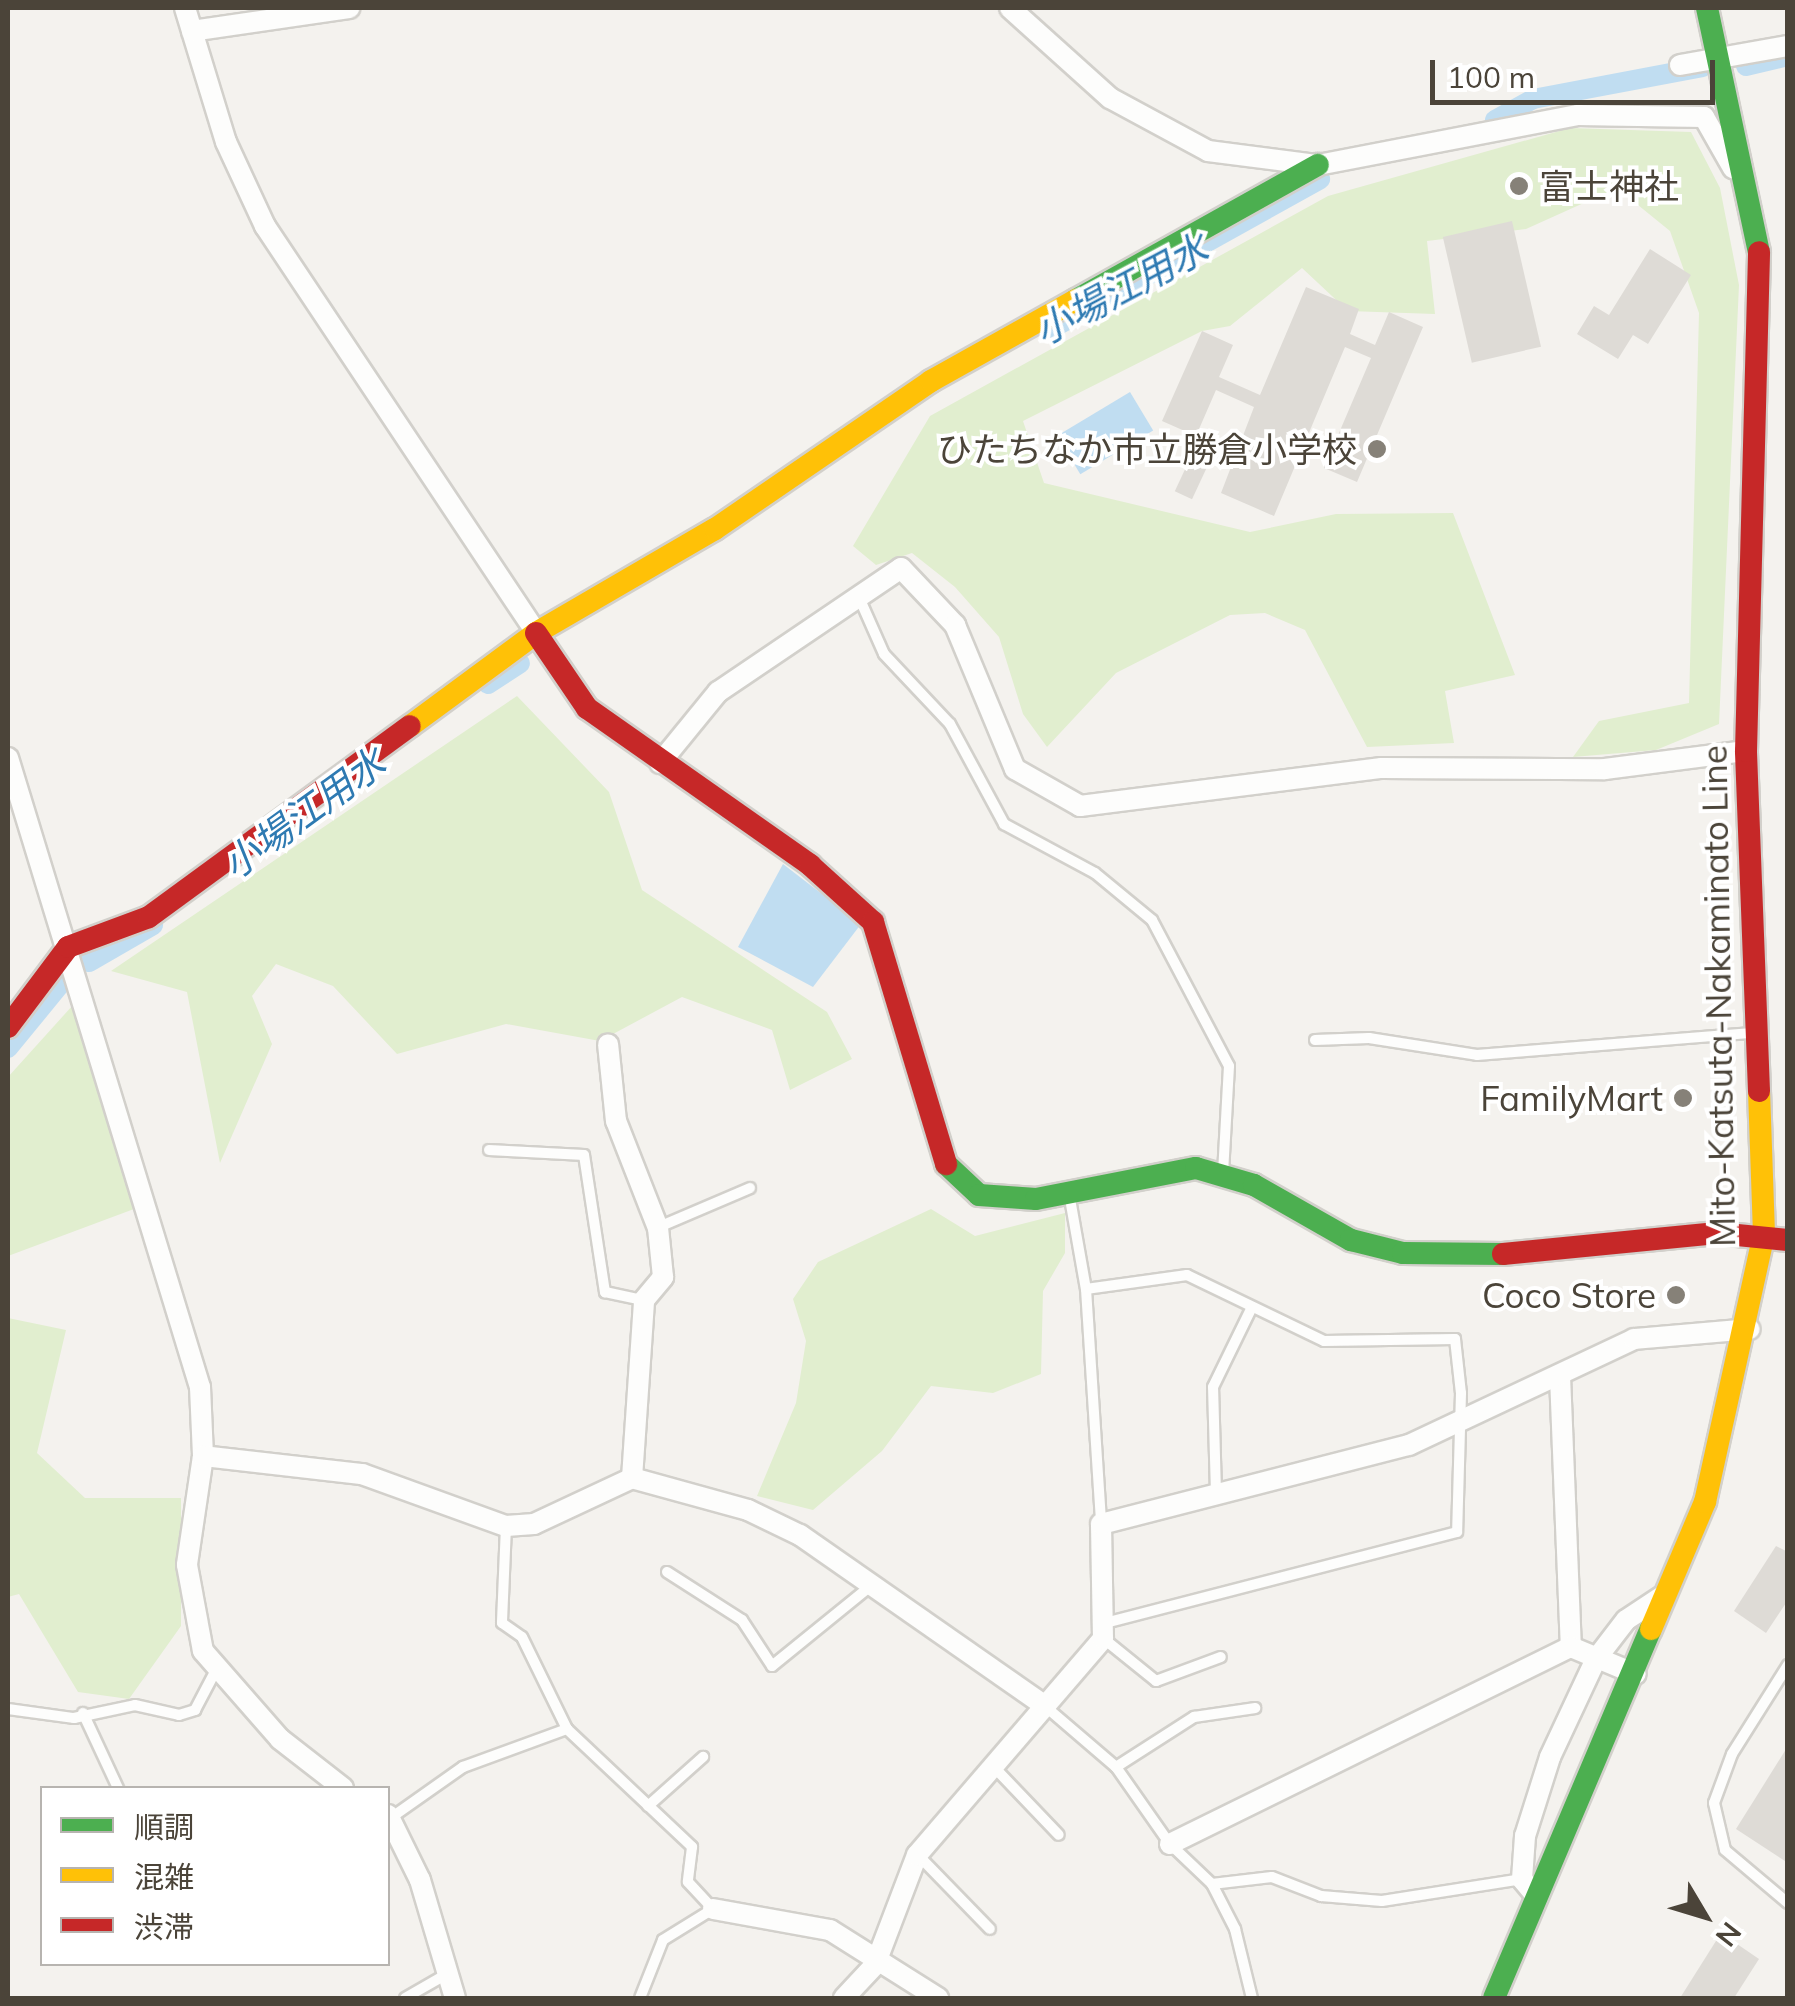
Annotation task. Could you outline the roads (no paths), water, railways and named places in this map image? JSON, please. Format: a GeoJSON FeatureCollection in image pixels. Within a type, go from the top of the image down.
{"type":"FeatureCollection","features":[{"type":"Feature","properties":{"kind":"street"},"geometry":{"type":"LineString","coordinates":[[185,8],[265,226],[587,708],[810,865],[873,922],[944,1169],[1002,1201],[1069,1192],[1170,1169],[1223,1173],[1315,1224],[1403,1253],[1484,1256],[1764,1234],[1788,1240]]}},
{"type":"Feature","properties":{"kind":"street"},"geometry":{"type":"LineString","coordinates":[[192,32],[350,8]]}},
{"type":"Feature","properties":{"kind":"street"},"geometry":{"type":"LineString","coordinates":[[1010,8],[1160,131],[1208,151],[1318,164],[1578,115],[1704,116],[1750,182]]}},
{"type":"Feature","properties":{"kind":"street","name":"Mito-Katsuta-Nakaminato Line"},"geometry":{"type":"LineString","coordinates":[[1494,1998],[1530,1888],[1636,1674],[1705,1502],[1750,1328],[1764,1234],[1746,751],[1759,246],[1750,182],[1707,8]]}},
{"type":"Feature","properties":{"kind":"street"},"geometry":{"type":"LineString","coordinates":[[1680,65],[1788,46]]}},
{"type":"Feature","properties":{"kind":"street"},"geometry":{"type":"LineString","coordinates":[[8,1028],[68,947],[149,916],[536,633],[715,529],[931,381],[1318,164]]}},
{"type":"Feature","properties":{"kind":"street"},"geometry":{"type":"LineString","coordinates":[[660,763],[718,692],[901,568],[914,572],[969,650],[1015,768],[1080,806],[1382,768],[1606,769],[1746,751]]}},
{"type":"Feature","properties":{"kind":"street"},"geometry":{"type":"LineString","coordinates":[[8,758],[200,1388],[203,1456],[187,1565],[216,1670],[341,1786]]}},
{"type":"Feature","properties":{"kind":"street"},"geometry":{"type":"LineString","coordinates":[[608,1044],[616,1121],[658,1228],[662,1277],[644,1300],[632,1478]]}},
{"type":"Feature","properties":{"kind":"street"},"geometry":{"type":"LineString","coordinates":[[844,1998],[878,1953],[917,1855],[1104,1631],[1101,1524],[1410,1445],[1456,1419],[1560,1376],[1634,1339],[1750,1328]]}},
{"type":"Feature","properties":{"kind":"street"},"geometry":{"type":"LineString","coordinates":[[1560,1376],[1571,1647]]}},
{"type":"Feature","properties":{"kind":"street"},"geometry":{"type":"LineString","coordinates":[[203,1456],[362,1474],[506,1526],[534,1524],[632,1478],[748,1510],[874,1583],[1045,1706]]}},
{"type":"Feature","properties":{"kind":"street"},"geometry":{"type":"LineString","coordinates":[[1530,1888],[1550,1757],[1596,1659],[1626,1620],[1668,1595]]}},
{"type":"Feature","properties":{"kind":"street"},"geometry":{"type":"LineString","coordinates":[[1571,1647],[1636,1674]]}},
{"type":"Feature","properties":{"kind":"street"},"geometry":{"type":"LineString","coordinates":[[1170,1844],[1571,1647]]}},
{"type":"Feature","properties":{"kind":"street"},"geometry":{"type":"LineString","coordinates":[[390,1816],[455,1998]]}},
{"type":"Feature","properties":{"kind":"street"},"geometry":{"type":"LineString","coordinates":[[713,1908],[830,1930],[878,1953],[938,1998]]}},
{"type":"Feature","properties":{"kind":"lane"},"geometry":{"type":"LineString","coordinates":[[858,594],[884,654],[950,724],[1004,824],[1096,873],[1152,920],[1229,1066],[1223,1173]]}},
{"type":"Feature","properties":{"kind":"lane"},"geometry":{"type":"LineString","coordinates":[[1315,1040],[1370,1038],[1477,1055],[1758,1032]]}},
{"type":"Feature","properties":{"kind":"lane"},"geometry":{"type":"LineString","coordinates":[[489,1150],[584,1155],[605,1292],[644,1300]]}},
{"type":"Feature","properties":{"kind":"lane"},"geometry":{"type":"LineString","coordinates":[[658,1228],[750,1188]]}},
{"type":"Feature","properties":{"kind":"lane"},"geometry":{"type":"LineString","coordinates":[[1069,1192],[1086,1289],[1101,1524]]}},
{"type":"Feature","properties":{"kind":"lane"},"geometry":{"type":"LineString","coordinates":[[1086,1289],[1186,1275],[1324,1341],[1455,1339],[1457,1532],[1104,1631]]}},
{"type":"Feature","properties":{"kind":"lane"},"geometry":{"type":"LineString","coordinates":[[1216,1494],[1213,1387],[1252,1307]]}},
{"type":"Feature","properties":{"kind":"lane"},"geometry":{"type":"LineString","coordinates":[[506,1526],[502,1622],[522,1637],[566,1729],[692,1847],[688,1882],[713,1908],[664,1940],[640,1998]]}},
{"type":"Feature","properties":{"kind":"lane"},"geometry":{"type":"LineString","coordinates":[[667,1572],[742,1620],[772,1666],[874,1583]]}},
{"type":"Feature","properties":{"kind":"lane"},"geometry":{"type":"LineString","coordinates":[[1104,1631],[1156,1681],[1221,1657]]}},
{"type":"Feature","properties":{"kind":"lane"},"geometry":{"type":"LineString","coordinates":[[1788,1665],[1732,1754],[1714,1804],[1726,1850],[1788,1903]]}},
{"type":"Feature","properties":{"kind":"lane"},"geometry":{"type":"LineString","coordinates":[[8,1710],[83,1713],[135,1704],[194,1710],[216,1670]]}},
{"type":"Feature","properties":{"kind":"lane"},"geometry":{"type":"LineString","coordinates":[[1045,1706],[1116,1766],[1170,1844],[1212,1884],[1235,1929],[1254,1998]]}},
{"type":"Feature","properties":{"kind":"lane"},"geometry":{"type":"LineString","coordinates":[[1116,1766],[1194,1717],[1255,1708]]}},
{"type":"Feature","properties":{"kind":"lane"},"geometry":{"type":"LineString","coordinates":[[83,1713],[117,1786]]}},
{"type":"Feature","properties":{"kind":"lane"},"geometry":{"type":"LineString","coordinates":[[390,1816],[464,1767],[566,1729]]}},
{"type":"Feature","properties":{"kind":"lane"},"geometry":{"type":"LineString","coordinates":[[648,1806],[703,1756]]}},
{"type":"Feature","properties":{"kind":"lane"},"geometry":{"type":"LineString","coordinates":[[992,1765],[1059,1835]]}},
{"type":"Feature","properties":{"kind":"lane"},"geometry":{"type":"LineString","coordinates":[[917,1855],[990,1929]]}},
{"type":"Feature","properties":{"kind":"lane"},"geometry":{"type":"LineString","coordinates":[[1212,1884],[1272,1877],[1321,1896],[1382,1901],[1530,1888]]}},
{"type":"Feature","properties":{"kind":"lane"},"geometry":{"type":"LineString","coordinates":[[405,1998],[448,1974]]}},
{"type":"Feature","properties":{"kind":"water"},"geometry":{"type":"Polygon","coordinates":[[[1130,392],[1153,431],[1080,474],[1057,436],[1130,392]]]}},
{"type":"Feature","properties":{"kind":"water"},"geometry":{"type":"Polygon","coordinates":[[[783,864],[861,924],[813,987],[738,947],[783,864]]]}},
{"type":"Feature","properties":{"kind":"waterway","name":"小場江用水"},"geometry":{"type":"LineString","coordinates":[[1746,66],[1788,56]]}},
{"type":"Feature","properties":{"kind":"waterway","name":"小場江用水"},"geometry":{"type":"LineString","coordinates":[[1495,120],[1533,99],[1702,67]]}},
{"type":"Feature","properties":{"kind":"waterway","name":"小場江用水"},"geometry":{"type":"LineString","coordinates":[[1051,329],[1320,179]]}},
{"type":"Feature","properties":{"kind":"waterway","name":"小場江用水"},"geometry":{"type":"LineString","coordinates":[[488,684],[520,663]]}},
{"type":"Feature","properties":{"kind":"waterway","name":"小場江用水"},"geometry":{"type":"LineString","coordinates":[[89,962],[153,925]]}},
{"type":"Feature","properties":{"kind":"waterway","name":"小場江用水"},"geometry":{"type":"LineString","coordinates":[[8,1048],[62,982]]}},
{"type":"Feature","properties":{"kind":"place","name":"富士神社"},"geometry":{"type":"Point","coordinates":[1519,186]}},
{"type":"Feature","properties":{"kind":"place","name":"ひたちなか市立勝倉小学校"},"geometry":{"type":"Point","coordinates":[1377,449]}},
{"type":"Feature","properties":{"kind":"place","name":"FamilyMart"},"geometry":{"type":"Point","coordinates":[1683,1098]}},
{"type":"Feature","properties":{"kind":"place","name":"Coco Store"},"geometry":{"type":"Point","coordinates":[1676,1295]}}]}
